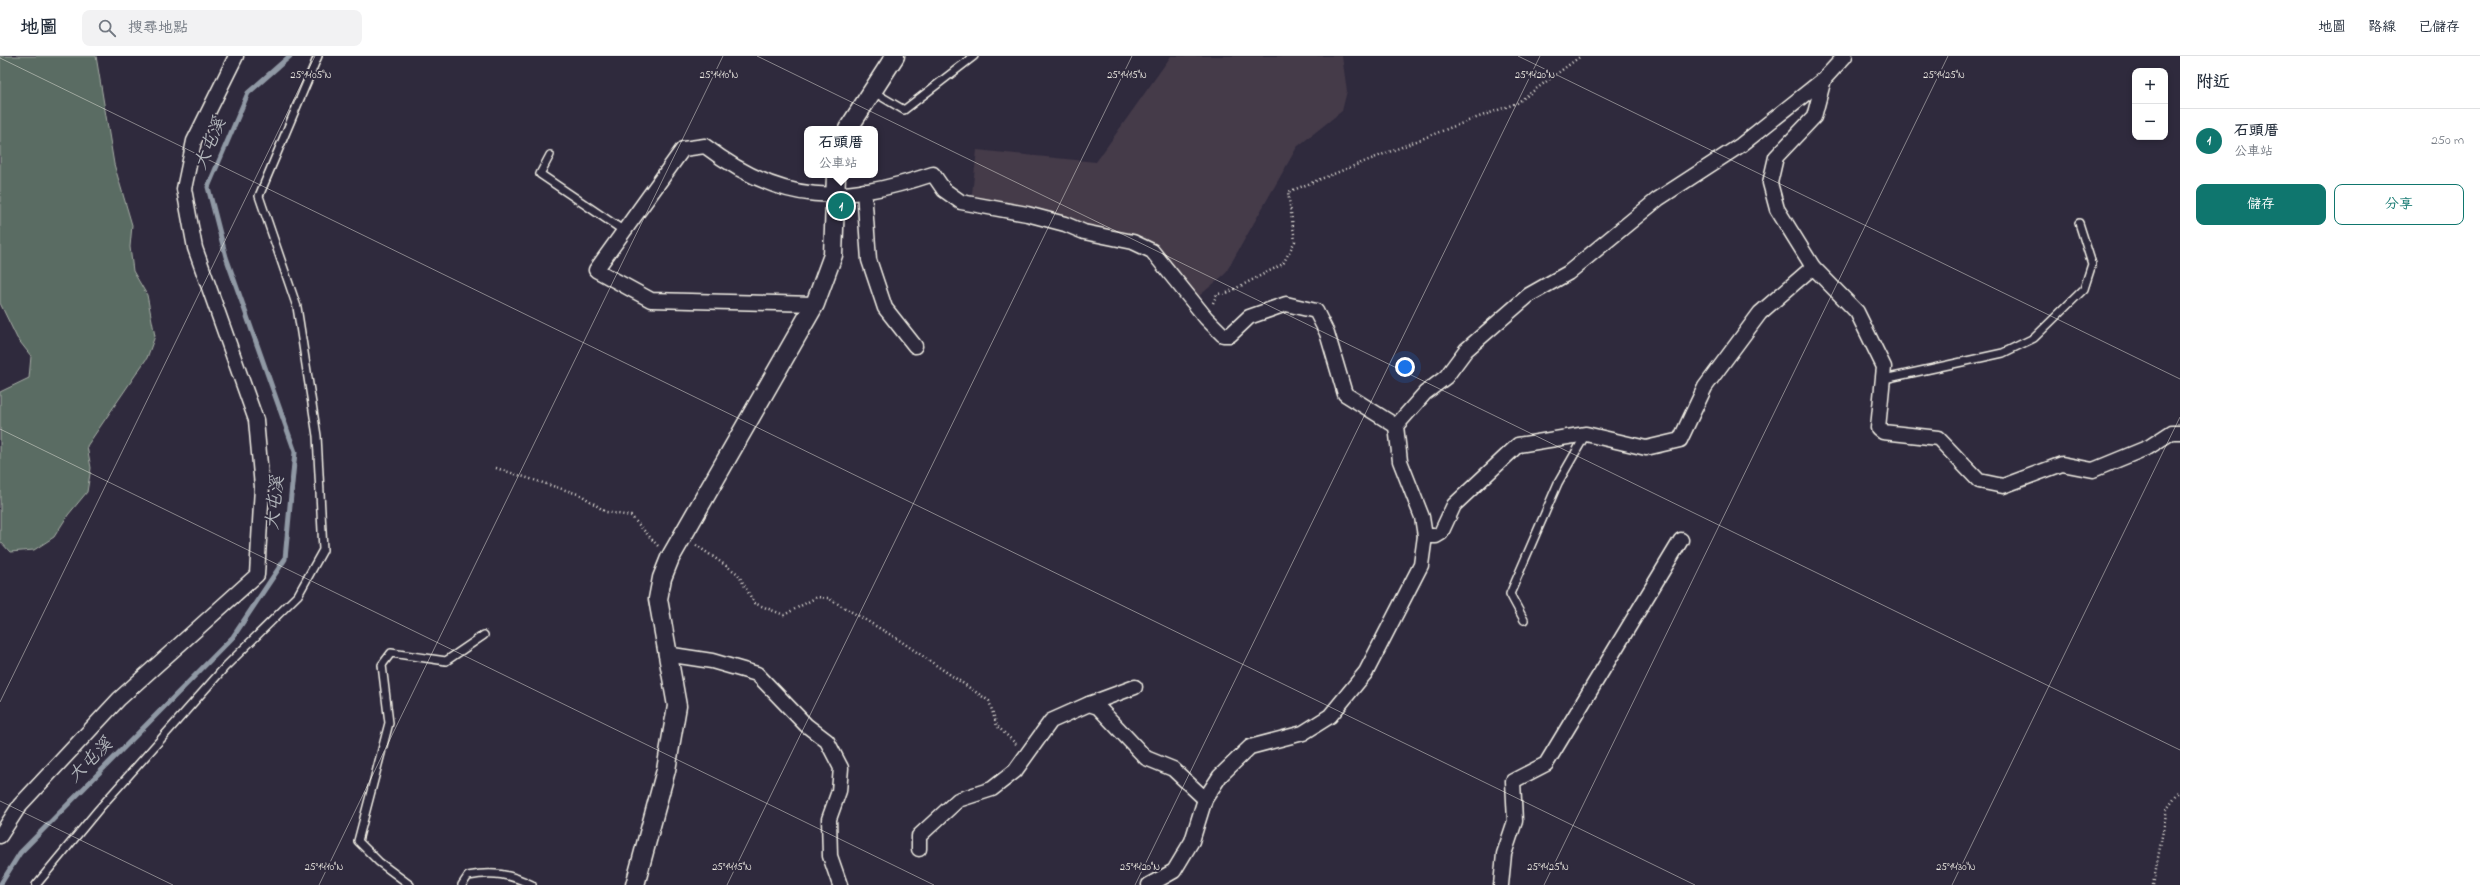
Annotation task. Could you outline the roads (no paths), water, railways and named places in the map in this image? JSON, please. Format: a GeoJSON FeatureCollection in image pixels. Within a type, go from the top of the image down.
{"type":"FeatureCollection","features":[{"type":"Feature","properties":{"kind":"street"},"geometry":{"type":"LineString","coordinates":[[0,836],[20,805],[119,699],[257,575],[262,487],[256,420],[195,248],[184,189],[194,141],[236,56]]}},
{"type":"Feature","properties":{"kind":"street"},"geometry":{"type":"LineString","coordinates":[[850,126],[895,56]]}},
{"type":"Feature","properties":{"kind":"street"},"geometry":{"type":"LineString","coordinates":[[1149,885],[1174,871],[1192,841],[1205,799],[1220,776],[1250,747],[1304,733],[1330,716],[1366,672],[1421,565],[1425,536],[1422,517],[1400,460],[1396,426],[1425,393],[1446,377],[1466,350],[1529,295],[1568,273],[1658,199],[1741,145],[1824,79],[1845,56]]}},
{"type":"Feature","properties":{"kind":"street"},"geometry":{"type":"LineString","coordinates":[[1824,79],[1814,117],[1776,156],[1770,183],[1777,209],[1813,267],[1857,312],[1884,367],[1878,428],[1883,432],[1938,438],[1979,481],[1991,485],[2003,486],[2062,464],[2093,470],[2149,447],[2172,432],[2180,432]]}},
{"type":"Feature","properties":{"kind":"street"},"geometry":{"type":"LineString","coordinates":[[815,304],[651,300],[596,270],[683,149],[705,146],[732,167],[773,186],[820,196],[892,188],[933,174],[944,190],[961,202],[1027,214],[1065,224],[1084,232],[1133,242],[1152,251],[1206,318],[1223,335],[1230,335],[1248,317],[1286,304],[1316,311],[1327,333],[1345,394],[1396,426]]}},
{"type":"Feature","properties":{"kind":"street"},"geometry":{"type":"LineString","coordinates":[[635,885],[666,770],[677,706],[666,654],[658,598],[662,578],[670,558],[684,537],[815,304],[833,255],[836,178]]}},
{"type":"Feature","properties":{"kind":"street"},"geometry":{"type":"LineString","coordinates":[[864,191],[869,260],[885,308],[915,346]]}},
{"type":"Feature","properties":{"kind":"street"},"geometry":{"type":"LineString","coordinates":[[1425,536],[1436,536],[1440,533],[1454,505],[1518,445],[1586,434],[1646,448],[1680,440],[1705,387],[1760,313],[1813,267]]}},
{"type":"Feature","properties":{"kind":"street"},"geometry":{"type":"LineString","coordinates":[[1501,885],[1504,854],[1514,821],[1513,781],[1546,764],[1681,540]]}},
{"type":"Feature","properties":{"kind":"street"},"geometry":{"type":"LineString","coordinates":[[666,654],[712,661],[757,674],[806,726],[827,741],[841,768],[839,791],[829,819],[830,856],[840,885]]}},
{"type":"Feature","properties":{"kind":"street"},"geometry":{"type":"LineString","coordinates":[[919,849],[919,836],[958,800],[992,789],[1015,771],[1051,721],[1088,704],[1135,687]]}},
{"type":"Feature","properties":{"kind":"street"},"geometry":{"type":"LineString","coordinates":[[1088,704],[1098,707],[1146,758],[1173,769],[1205,799]]}},
{"type":"Feature","properties":{"kind":"lane"},"geometry":{"type":"LineString","coordinates":[[36,885],[98,810],[225,667],[298,595],[323,550],[317,436],[297,307],[259,196],[318,56]]}},
{"type":"Feature","properties":{"kind":"lane"},"geometry":{"type":"LineString","coordinates":[[871,91],[904,110],[974,56]]}},
{"type":"Feature","properties":{"kind":"lane"},"geometry":{"type":"LineString","coordinates":[[550,155],[540,174],[624,231]]}},
{"type":"Feature","properties":{"kind":"lane"},"geometry":{"type":"LineString","coordinates":[[1884,379],[2003,353],[2034,338],[2084,289],[2092,264],[2079,223]]}},
{"type":"Feature","properties":{"kind":"lane"},"geometry":{"type":"LineString","coordinates":[[1524,620],[1510,594],[1558,483],[1586,434]]}},
{"type":"Feature","properties":{"kind":"lane"},"geometry":{"type":"LineString","coordinates":[[410,885],[379,862],[358,841],[389,722],[382,665],[391,652],[446,661],[484,635]]}},
{"type":"Feature","properties":{"kind":"lane"},"geometry":{"type":"LineString","coordinates":[[462,885],[468,876],[488,872],[517,878],[532,885]]}},
{"type":"Feature","properties":{"kind":"waterway","name":"大屯溪"},"geometry":{"type":"LineString","coordinates":[[0,885],[20,853],[233,637],[285,559],[295,452],[226,257],[208,187],[248,93],[290,56]]}},
{"type":"Feature","properties":{"kind":"place","name":"石頭厝"},"geometry":{"type":"Point","coordinates":[841,206]}}]}
